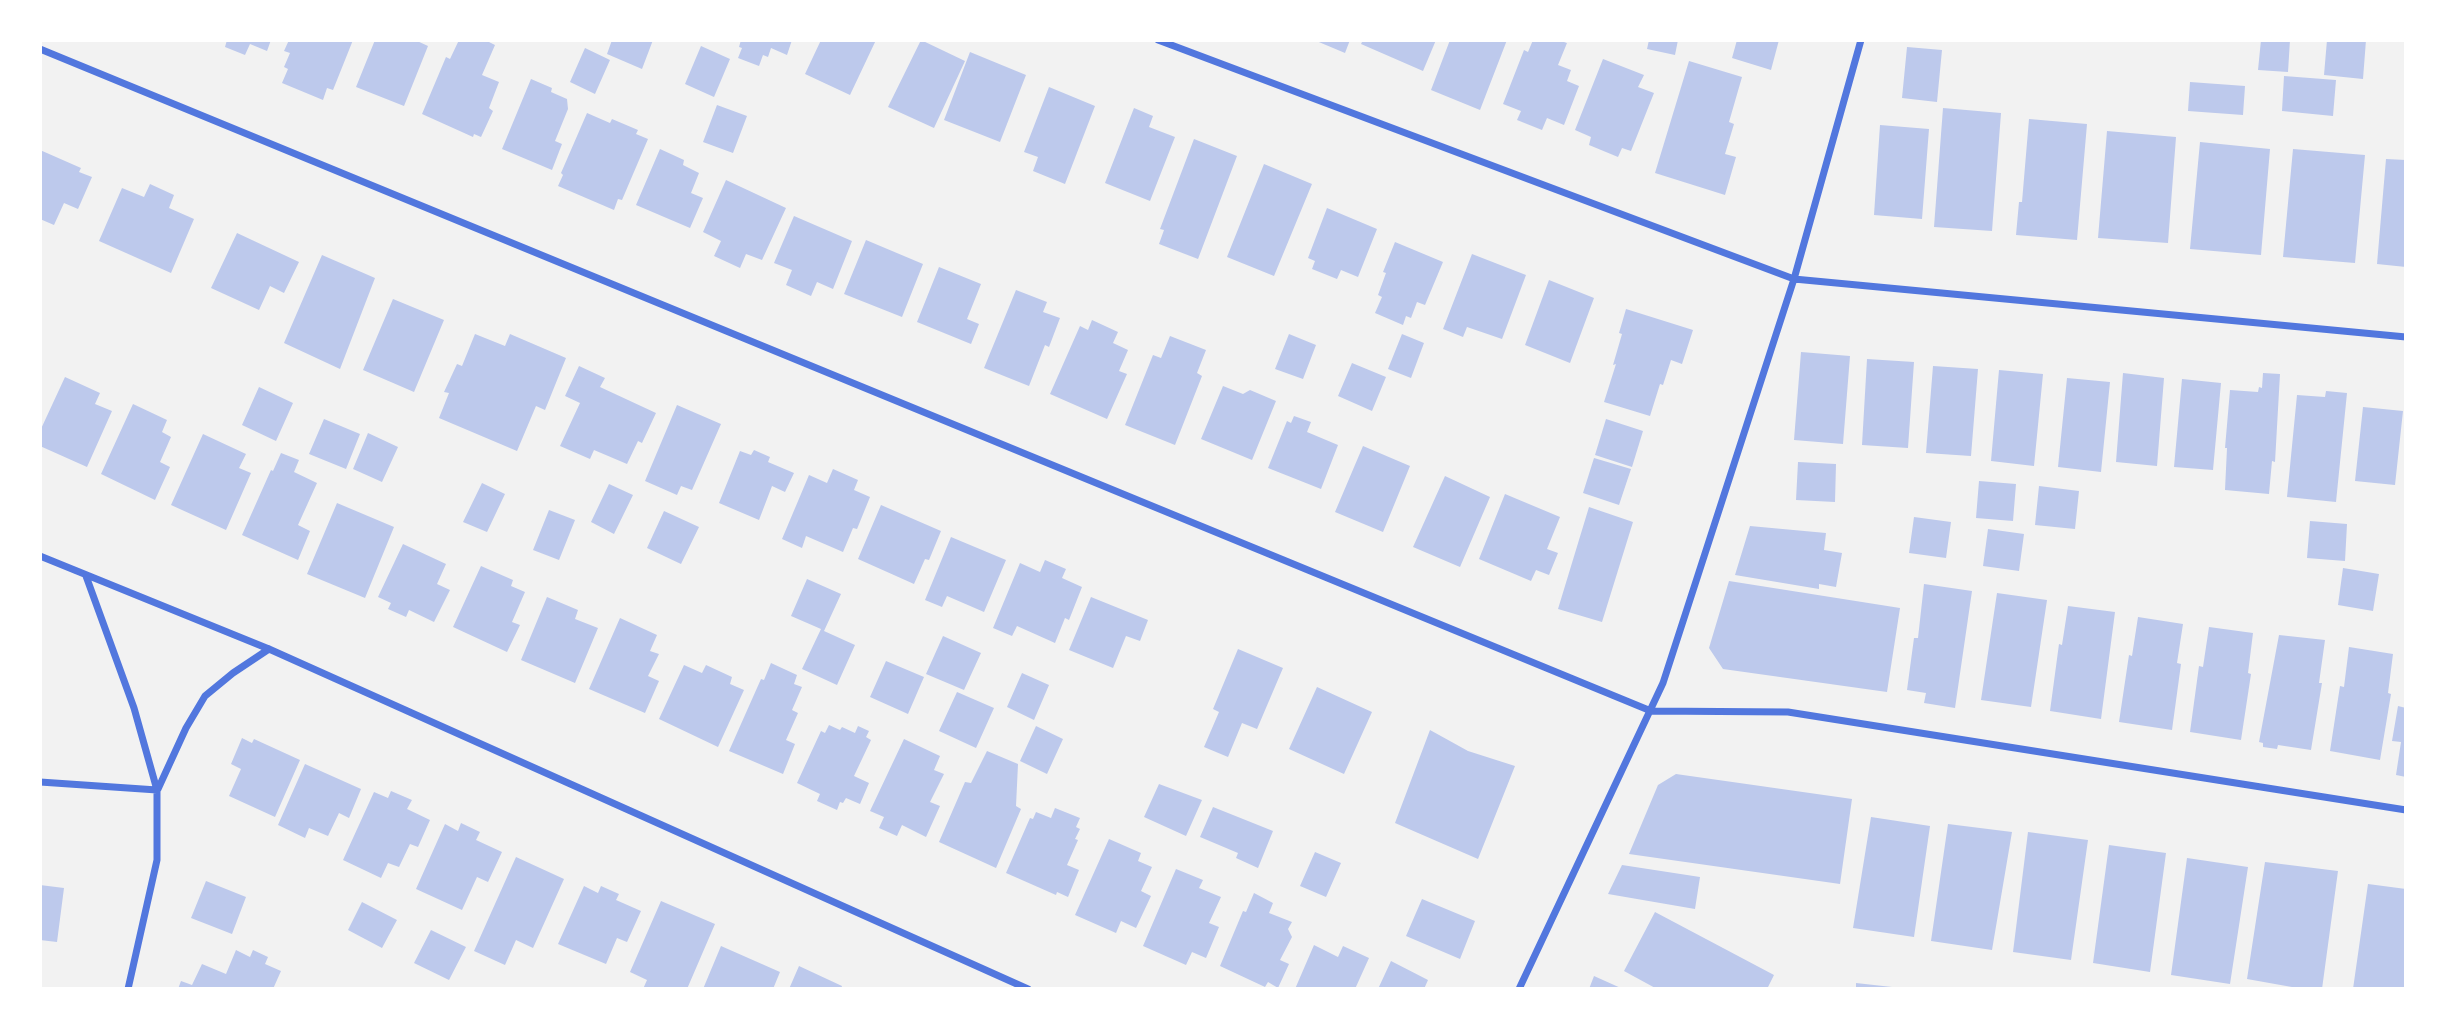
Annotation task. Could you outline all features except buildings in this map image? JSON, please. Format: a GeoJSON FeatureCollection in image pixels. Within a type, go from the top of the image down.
{"type":"FeatureCollection","features":[{"type":"Feature","properties":{"kind":"street"},"geometry":{"type":"LineString","coordinates":[[1158,40],[1794,279],[2406,337]]}},
{"type":"Feature","properties":{"kind":"street"},"geometry":{"type":"LineString","coordinates":[[1519,989],[1663,683],[1794,279],[1861,40]]}},
{"type":"Feature","properties":{"kind":"street"},"geometry":{"type":"LineString","coordinates":[[40,49],[1651,710],[1788,712],[2406,810]]}},
{"type":"Feature","properties":{"kind":"street"},"geometry":{"type":"LineString","coordinates":[[40,556],[270,649],[1028,989]]}},
{"type":"Feature","properties":{"kind":"street"},"geometry":{"type":"LineString","coordinates":[[86,576],[134,708],[157,790],[157,860],[128,989]]}},
{"type":"Feature","properties":{"kind":"street"},"geometry":{"type":"LineString","coordinates":[[157,790],[186,728],[205,696],[233,673],[270,649]]}},
{"type":"Feature","properties":{"kind":"street"},"geometry":{"type":"LineString","coordinates":[[40,782],[157,790]]}}]}
